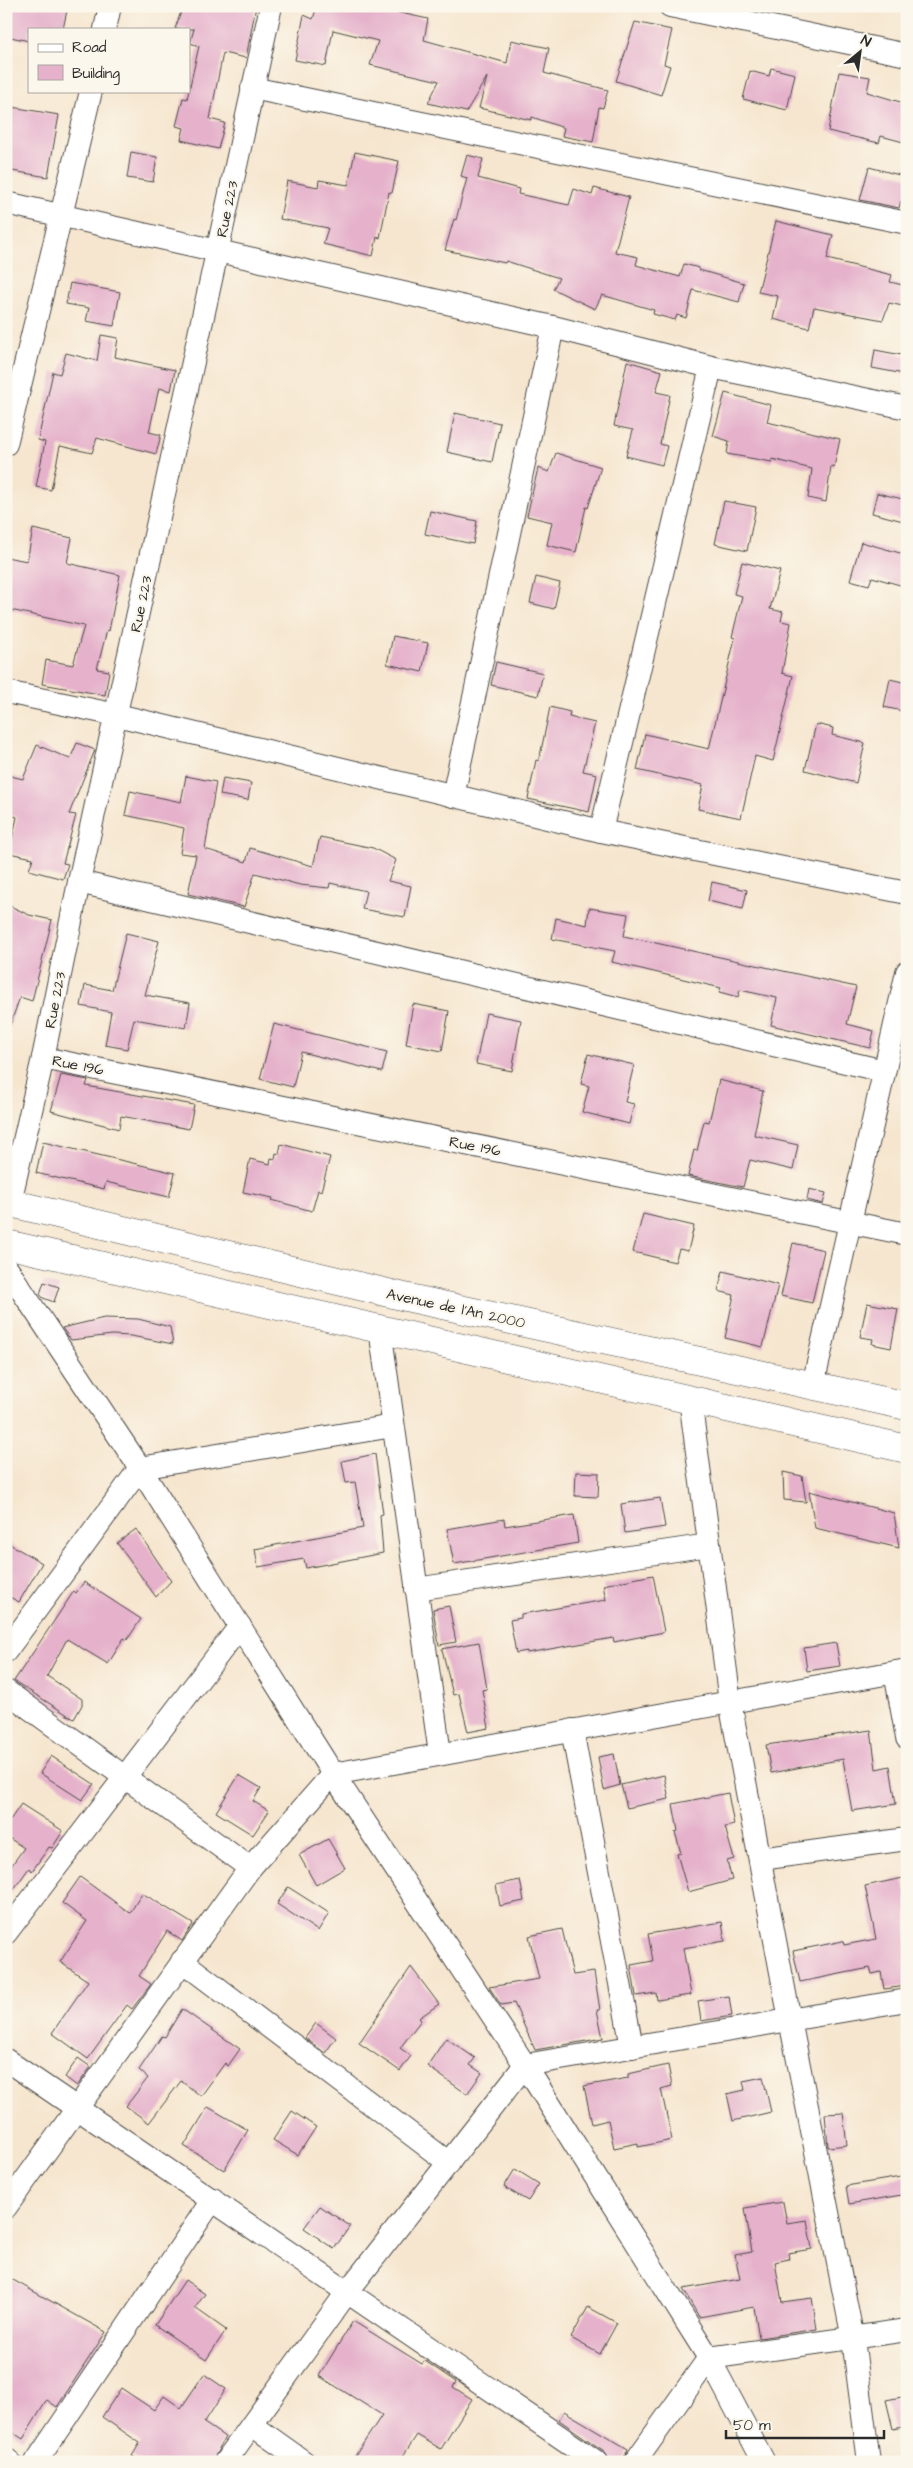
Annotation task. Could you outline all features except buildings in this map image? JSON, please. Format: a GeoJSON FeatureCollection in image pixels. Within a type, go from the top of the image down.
{"type":"FeatureCollection","features":[{"type":"Feature","properties":{"kind":"main road","name":"Avenue de l'An 2000"},"geometry":{"type":"LineString","coordinates":[[8,1202],[405,1297],[907,1406]]}},
{"type":"Feature","properties":{"kind":"main road"},"geometry":{"type":"LineString","coordinates":[[6,1244],[907,1449]]}},
{"type":"Feature","properties":{"kind":"street"},"geometry":{"type":"LineString","coordinates":[[105,28],[110,6]]}},
{"type":"Feature","properties":{"kind":"street","name":"Rue 223"},"geometry":{"type":"LineString","coordinates":[[8,1202],[43,1058],[79,882],[271,6]]}},
{"type":"Feature","properties":{"kind":"street"},"geometry":{"type":"LineString","coordinates":[[670,6],[907,55]]}},
{"type":"Feature","properties":{"kind":"street"},"geometry":{"type":"LineString","coordinates":[[252,88],[907,223]]}},
{"type":"Feature","properties":{"kind":"street"},"geometry":{"type":"LineString","coordinates":[[6,444],[63,215],[91,92]]}},
{"type":"Feature","properties":{"kind":"street"},"geometry":{"type":"LineString","coordinates":[[6,203],[553,327],[711,367],[907,408]]}},
{"type":"Feature","properties":{"kind":"street"},"geometry":{"type":"LineString","coordinates":[[453,796],[553,327]]}},
{"type":"Feature","properties":{"kind":"street"},"geometry":{"type":"LineString","coordinates":[[601,831],[711,367]]}},
{"type":"Feature","properties":{"kind":"street"},"geometry":{"type":"LineString","coordinates":[[6,692],[117,715],[601,831],[907,893]]}},
{"type":"Feature","properties":{"kind":"street"},"geometry":{"type":"LineString","coordinates":[[79,882],[884,1071]]}},
{"type":"Feature","properties":{"kind":"street"},"geometry":{"type":"LineString","coordinates":[[813,1385],[907,972]]}},
{"type":"Feature","properties":{"kind":"street","name":"Rue 196"},"geometry":{"type":"LineString","coordinates":[[43,1058],[907,1234]]}},
{"type":"Feature","properties":{"kind":"street"},"geometry":{"type":"LineString","coordinates":[[6,1267],[140,1468],[333,1774],[525,2065],[709,2358],[764,2462]]}},
{"type":"Feature","properties":{"kind":"street"},"geometry":{"type":"LineString","coordinates":[[380,1329],[440,1754]]}},
{"type":"Feature","properties":{"kind":"street"},"geometry":{"type":"LineString","coordinates":[[690,1400],[730,1702],[853,2339],[869,2462]]}},
{"type":"Feature","properties":{"kind":"street"},"geometry":{"type":"LineString","coordinates":[[6,1651],[140,1468],[393,1426]]}},
{"type":"Feature","properties":{"kind":"street"},"geometry":{"type":"LineString","coordinates":[[416,1589],[709,1544]]}},
{"type":"Feature","properties":{"kind":"street"},"geometry":{"type":"LineString","coordinates":[[6,1933],[240,1626]]}},
{"type":"Feature","properties":{"kind":"street"},"geometry":{"type":"LineString","coordinates":[[6,2207],[250,1868],[333,1774],[901,1671],[907,1738]]}},
{"type":"Feature","properties":{"kind":"street"},"geometry":{"type":"LineString","coordinates":[[6,1691],[250,1868]]}},
{"type":"Feature","properties":{"kind":"street"},"geometry":{"type":"LineString","coordinates":[[572,1730],[632,2047]]}},
{"type":"Feature","properties":{"kind":"street"},"geometry":{"type":"LineString","coordinates":[[760,1859],[907,1839]]}},
{"type":"Feature","properties":{"kind":"street"},"geometry":{"type":"LineString","coordinates":[[182,1961],[449,2163]]}},
{"type":"Feature","properties":{"kind":"street"},"geometry":{"type":"LineString","coordinates":[[225,2462],[348,2291],[525,2065],[907,2000]]}},
{"type":"Feature","properties":{"kind":"street"},"geometry":{"type":"LineString","coordinates":[[6,2060],[597,2462]]}},
{"type":"Feature","properties":{"kind":"street"},"geometry":{"type":"LineString","coordinates":[[36,2462],[213,2200]]}},
{"type":"Feature","properties":{"kind":"street"},"geometry":{"type":"LineString","coordinates":[[635,2462],[709,2358],[907,2330]]}},
{"type":"Feature","properties":{"kind":"street"},"geometry":{"type":"LineString","coordinates":[[252,2425],[304,2462]]}},
{"type":"Feature","properties":{"kind":"street"},"geometry":{"type":"LineString","coordinates":[[6,2459],[10,2462]]}}]}
